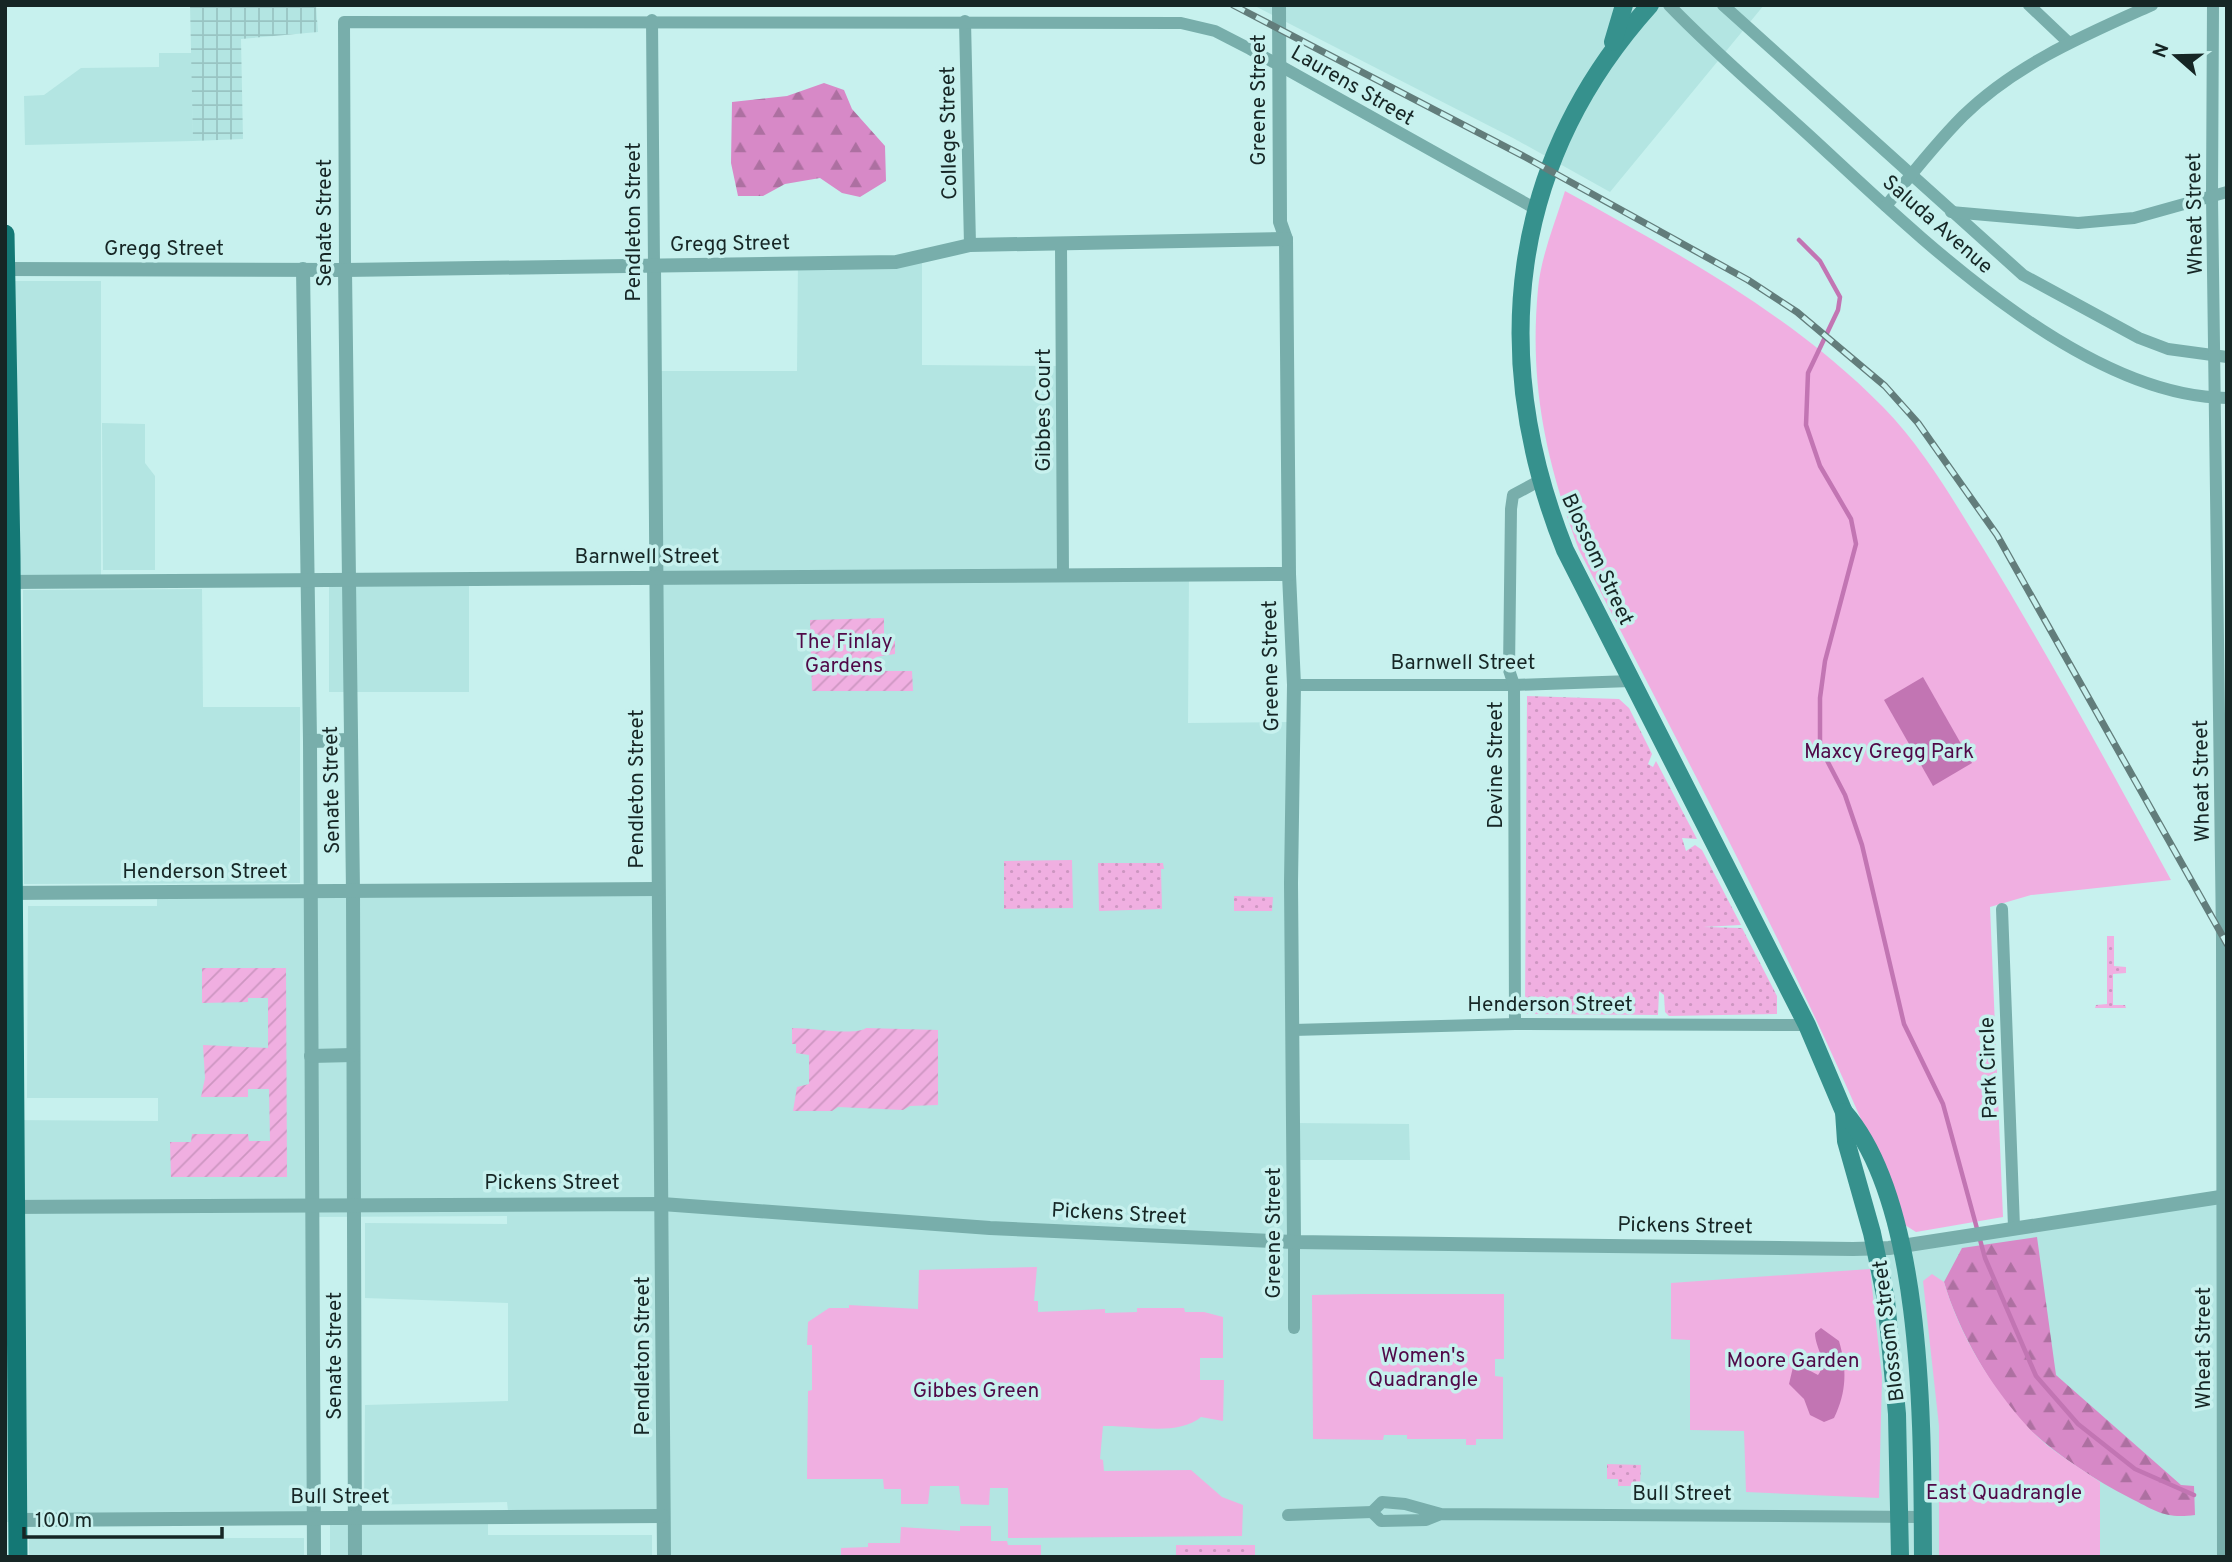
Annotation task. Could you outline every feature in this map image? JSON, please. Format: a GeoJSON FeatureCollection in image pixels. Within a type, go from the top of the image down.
{"type":"FeatureCollection","features":[{"type":"Feature","properties":{"kind":"main road"},"geometry":{"type":"LineString","coordinates":[[1610,52],[1624,5]]}},
{"type":"Feature","properties":{"kind":"main road","name":"Blossom Street"},"geometry":{"type":"LineString","coordinates":[[1650,5],[1610,52],[1568,126],[1535,209],[1522,285],[1521,359],[1525,412],[1539,481],[1565,550],[1807,1025],[1844,1112],[1861,1132],[1879,1174],[1900,1246],[1920,1402],[1923,1557]]}},
{"type":"Feature","properties":{"kind":"main road"},"geometry":{"type":"LineString","coordinates":[[5,234],[9,1521],[18,1557]]}},
{"type":"Feature","properties":{"kind":"main road","name":"Blossom Street"},"geometry":{"type":"LineString","coordinates":[[1844,1112],[1846,1141],[1876,1248],[1886,1300],[1898,1415],[1900,1557]]}},
{"type":"Feature","properties":{"kind":"street","name":"Greene Street"},"geometry":{"type":"LineString","coordinates":[[1279,5],[1280,222],[1286,239],[1289,574],[1294,685],[1294,1328]]}},
{"type":"Feature","properties":{"kind":"street","name":"Saluda Avenue"},"geometry":{"type":"LineString","coordinates":[[1669,5],[1965,276],[2060,341],[2144,380],[2184,393],[2221,398]]}},
{"type":"Feature","properties":{"kind":"street","name":"Saluda Avenue"},"geometry":{"type":"LineString","coordinates":[[1723,5],[2023,275],[2090,314],[2168,349],[2221,357]]}},
{"type":"Feature","properties":{"kind":"street"},"geometry":{"type":"LineString","coordinates":[[2029,5],[2068,42]]}},
{"type":"Feature","properties":{"kind":"street"},"geometry":{"type":"LineString","coordinates":[[1886,206],[1963,116],[1996,88],[2068,42],[2152,5]]}},
{"type":"Feature","properties":{"kind":"street","name":"Wheat Street"},"geometry":{"type":"LineString","coordinates":[[2213,5],[2212,197],[2221,357],[2224,885],[2223,1557]]}},
{"type":"Feature","properties":{"kind":"street","name":"Laurens Street"},"geometry":{"type":"LineString","coordinates":[[344,22],[652,20],[1181,23],[1214,31],[1278,64],[1535,209]]}},
{"type":"Feature","properties":{"kind":"street","name":"Pendleton Street"},"geometry":{"type":"LineString","coordinates":[[652,20],[664,1557]]}},
{"type":"Feature","properties":{"kind":"street","name":"College Street"},"geometry":{"type":"LineString","coordinates":[[965,21],[970,245]]}},
{"type":"Feature","properties":{"kind":"street","name":"Senate Street"},"geometry":{"type":"LineString","coordinates":[[344,22],[353,891],[355,1557]]}},
{"type":"Feature","properties":{"kind":"street"},"geometry":{"type":"LineString","coordinates":[[1951,212],[2078,223],[2134,218],[2227,192]]}},
{"type":"Feature","properties":{"kind":"street","name":"Gregg Street"},"geometry":{"type":"LineString","coordinates":[[6,269],[345,270],[896,262],[970,245],[1286,239]]}},
{"type":"Feature","properties":{"kind":"street","name":"Gibbes Court"},"geometry":{"type":"LineString","coordinates":[[1061,245],[1063,575]]}},
{"type":"Feature","properties":{"kind":"street","name":"Senate Street"},"geometry":{"type":"LineString","coordinates":[[303,270],[310,741],[314,1557]]}},
{"type":"Feature","properties":{"kind":"street","name":"Devine Street"},"geometry":{"type":"LineString","coordinates":[[1515,1024],[1514,685],[1509,670],[1513,495],[1539,481]]}},
{"type":"Feature","properties":{"kind":"street","name":"Barnwell Street"},"geometry":{"type":"LineString","coordinates":[[8,582],[1289,574]]}},
{"type":"Feature","properties":{"kind":"street","name":"Barnwell Street"},"geometry":{"type":"LineString","coordinates":[[1294,685],[1514,685],[1631,681]]}},
{"type":"Feature","properties":{"kind":"street"},"geometry":{"type":"LineString","coordinates":[[310,741],[351,740]]}},
{"type":"Feature","properties":{"kind":"street","name":"Henderson Street"},"geometry":{"type":"LineString","coordinates":[[9,893],[658,889]]}},
{"type":"Feature","properties":{"kind":"street","name":"Park Circle"},"geometry":{"type":"LineString","coordinates":[[2002,909],[2014,1227]]}},
{"type":"Feature","properties":{"kind":"street","name":"Henderson Street"},"geometry":{"type":"LineString","coordinates":[[1293,1030],[1515,1024],[1807,1025]]}},
{"type":"Feature","properties":{"kind":"street"},"geometry":{"type":"LineString","coordinates":[[311,1055],[353,1055]]}},
{"type":"Feature","properties":{"kind":"street","name":"Pickens Street"},"geometry":{"type":"LineString","coordinates":[[10,1207],[662,1204],[990,1228],[1294,1242],[1876,1248],[2224,1196]]}},
{"type":"Feature","properties":{"kind":"street","name":"Bull Street"},"geometry":{"type":"LineString","coordinates":[[1288,1515],[1371,1512],[1382,1502],[1405,1504],[1441,1514],[1923,1517]]}},
{"type":"Feature","properties":{"kind":"street","name":"Bull Street"},"geometry":{"type":"LineString","coordinates":[[9,1521],[663,1516]]}},
{"type":"Feature","properties":{"kind":"shaded area"},"geometry":{"type":"Polygon","coordinates":[[[190,5],[316,5],[318,32],[241,39],[243,139],[193,141],[190,5]]]}},
{"type":"Feature","properties":{"kind":"shaded area"},"geometry":{"type":"Polygon","coordinates":[[[1253,5],[1764,5],[1610,192],[1513,138],[1253,5]]]}},
{"type":"Feature","properties":{"kind":"shaded area"},"geometry":{"type":"Polygon","coordinates":[[[159,53],[192,53],[193,141],[25,145],[24,96],[44,95],[81,68],[159,67],[159,53]]]}},
{"type":"Feature","properties":{"kind":"shaded area"},"geometry":{"type":"Polygon","coordinates":[[[798,258],[922,259],[922,365],[1063,366],[1062,576],[1189,575],[1188,723],[1290,722],[1294,1123],[1409,1124],[1410,1160],[1294,1160],[1294,1243],[1859,1254],[2224,1198],[2227,1557],[667,1557],[666,1511],[508,1511],[507,1502],[364,1505],[365,1405],[508,1401],[508,1303],[365,1298],[365,1223],[507,1224],[507,1216],[314,1217],[313,1522],[7,1522],[5,1120],[158,1121],[158,1098],[27,1098],[28,906],[157,906],[157,896],[658,893],[656,371],[797,371],[798,258]]]}},
{"type":"Feature","properties":{"kind":"shaded area"},"geometry":{"type":"Polygon","coordinates":[[[15,281],[101,281],[101,577],[5,578],[15,281]]]}},
{"type":"Feature","properties":{"kind":"shaded area"},"geometry":{"type":"Polygon","coordinates":[[[102,423],[145,424],[145,463],[155,476],[155,570],[103,570],[102,423]]]}},
{"type":"Feature","properties":{"kind":"shaded area"},"geometry":{"type":"Polygon","coordinates":[[[329,579],[469,579],[469,692],[329,692],[329,579]]]}},
{"type":"Feature","properties":{"kind":"shaded area"},"geometry":{"type":"Polygon","coordinates":[[[202,589],[203,707],[300,707],[300,883],[24,884],[23,590],[202,589]]]}},
{"type":"Feature","properties":{"kind":"shaded area"},"geometry":{"type":"Polygon","coordinates":[[[1923,677],[1972,763],[1933,786],[1884,700],[1923,677]]]}},
{"type":"Feature","properties":{"kind":"shaded area"},"geometry":{"type":"Polygon","coordinates":[[[1821,1328],[1839,1341],[1844,1370],[1838,1408],[1834,1418],[1824,1422],[1810,1415],[1804,1399],[1789,1384],[1793,1367],[1799,1365],[1818,1375],[1821,1370],[1822,1360],[1815,1333],[1821,1328]]]}},
{"type":"Feature","properties":{"kind":"shaded area"},"geometry":{"type":"Polygon","coordinates":[[[488,1517],[488,1535],[652,1535],[652,1557],[330,1557],[330,1519],[488,1517]]]}},
{"type":"Feature","properties":{"kind":"shaded area"},"geometry":{"type":"Polygon","coordinates":[[[29,1538],[304,1538],[304,1557],[29,1557],[29,1538]]]}},
{"type":"Feature","properties":{"kind":"green space"},"geometry":{"type":"Polygon","coordinates":[[[824,83],[844,90],[852,109],[885,146],[886,181],[860,197],[842,193],[820,178],[785,184],[763,196],[738,196],[731,163],[732,102],[787,96],[824,83]]]}},
{"type":"Feature","properties":{"kind":"green space","name":"Maxcy Gregg Park"},"geometry":{"type":"Polygon","coordinates":[[[1565,191],[1691,262],[1772,314],[1848,374],[1898,424],[1938,477],[2010,593],[2171,880],[2031,895],[1990,907],[2003,1217],[1916,1232],[1905,1225],[1869,1138],[1791,968],[1579,550],[1549,454],[1538,390],[1536,357],[1540,277],[1545,252],[1565,191]]]}},
{"type":"Feature","properties":{"kind":"green space","name":"The Finlay Gardens"},"geometry":{"type":"Polygon","coordinates":[[[884,618],[884,640],[895,641],[895,654],[876,657],[876,671],[912,671],[913,691],[812,691],[810,620],[884,618]]]}},
{"type":"Feature","properties":{"kind":"green space"},"geometry":{"type":"Polygon","coordinates":[[[1527,696],[1619,699],[1629,708],[1652,754],[1648,764],[1653,767],[1656,761],[1697,839],[1682,838],[1686,851],[1695,845],[1702,850],[1741,925],[1703,927],[1742,928],[1777,996],[1777,1014],[1669,1016],[1665,1012],[1664,995],[1659,991],[1658,1015],[1525,1014],[1527,696]]]}},
{"type":"Feature","properties":{"kind":"green space"},"geometry":{"type":"Polygon","coordinates":[[[1072,860],[1073,908],[1004,909],[1004,861],[1072,860]]]}},
{"type":"Feature","properties":{"kind":"green space"},"geometry":{"type":"Polygon","coordinates":[[[1098,863],[1163,863],[1162,909],[1099,911],[1098,863]]]}},
{"type":"Feature","properties":{"kind":"green space"},"geometry":{"type":"Polygon","coordinates":[[[1234,896],[1273,897],[1272,911],[1234,911],[1234,896]]]}},
{"type":"Feature","properties":{"kind":"green space"},"geometry":{"type":"Polygon","coordinates":[[[2107,936],[2114,936],[2114,966],[2126,967],[2126,973],[2113,974],[2113,1005],[2125,1005],[2126,1008],[2095,1008],[2096,1005],[2107,1004],[2107,936]]]}},
{"type":"Feature","properties":{"kind":"green space"},"geometry":{"type":"Polygon","coordinates":[[[202,968],[286,968],[287,1177],[171,1177],[170,1142],[191,1142],[192,1134],[248,1134],[249,1141],[270,1141],[269,1089],[248,1089],[248,1097],[201,1097],[205,1078],[203,1045],[268,1048],[268,998],[248,998],[248,1002],[202,1003],[202,968]]]}},
{"type":"Feature","properties":{"kind":"green space"},"geometry":{"type":"Polygon","coordinates":[[[792,1028],[843,1032],[866,1028],[938,1030],[938,1105],[910,1106],[903,1110],[838,1107],[832,1111],[793,1111],[797,1087],[809,1084],[809,1055],[796,1053],[796,1044],[792,1044],[792,1028]]]}},
{"type":"Feature","properties":{"kind":"green space"},"geometry":{"type":"Polygon","coordinates":[[[2037,1237],[2056,1375],[2181,1485],[2194,1486],[2195,1515],[2176,1516],[2154,1510],[2064,1458],[2016,1415],[1978,1360],[1958,1320],[1944,1282],[1962,1248],[2037,1237]]]}},
{"type":"Feature","properties":{"kind":"green space","name":"Gibbes Green"},"geometry":{"type":"Polygon","coordinates":[[[1037,1267],[1034,1301],[1038,1301],[1038,1312],[1105,1309],[1105,1313],[1137,1312],[1137,1308],[1184,1308],[1185,1312],[1204,1312],[1223,1317],[1223,1358],[1200,1358],[1200,1380],[1224,1380],[1223,1421],[1201,1417],[1180,1427],[1154,1429],[1103,1426],[1100,1459],[1103,1460],[1104,1471],[1191,1470],[1222,1497],[1243,1505],[1242,1536],[1008,1538],[1008,1488],[990,1488],[989,1505],[961,1504],[959,1486],[930,1486],[928,1504],[901,1504],[901,1489],[884,1489],[883,1479],[807,1479],[808,1391],[812,1390],[812,1345],[807,1345],[808,1322],[829,1308],[849,1308],[849,1305],[918,1309],[919,1270],[1037,1267]]]}},
{"type":"Feature","properties":{"kind":"green space","name":"Moore Garden"},"geometry":{"type":"Polygon","coordinates":[[[1870,1269],[1882,1377],[1879,1498],[1746,1492],[1744,1431],[1690,1430],[1690,1340],[1671,1339],[1671,1283],[1870,1269]]]}},
{"type":"Feature","properties":{"kind":"green space","name":"East Quadrangle"},"geometry":{"type":"Polygon","coordinates":[[[1932,1274],[1944,1282],[1967,1340],[1988,1376],[2013,1410],[2043,1442],[2100,1482],[2100,1557],[1939,1557],[1939,1426],[1923,1281],[1932,1274]]]}},
{"type":"Feature","properties":{"kind":"green space","name":"Women's Quadrangle"},"geometry":{"type":"Polygon","coordinates":[[[1504,1294],[1504,1359],[1495,1359],[1495,1376],[1503,1377],[1503,1439],[1476,1439],[1476,1445],[1466,1445],[1466,1439],[1407,1439],[1407,1435],[1384,1435],[1383,1440],[1313,1439],[1312,1295],[1504,1294]]]}},
{"type":"Feature","properties":{"kind":"green space"},"geometry":{"type":"Polygon","coordinates":[[[1607,1464],[1641,1465],[1640,1486],[1618,1486],[1618,1479],[1607,1479],[1607,1464]]]}},
{"type":"Feature","properties":{"kind":"green space"},"geometry":{"type":"Polygon","coordinates":[[[960,1526],[991,1526],[991,1541],[1007,1541],[1008,1545],[1041,1545],[1041,1557],[841,1557],[841,1548],[868,1547],[868,1543],[900,1543],[901,1527],[960,1531],[960,1526]]]}},
{"type":"Feature","properties":{"kind":"green space"},"geometry":{"type":"Polygon","coordinates":[[[1176,1545],[1255,1545],[1255,1557],[1176,1557],[1176,1545]]]}},
{"type":"Feature","properties":{"kind":"waterway"},"geometry":{"type":"LineString","coordinates":[[1799,240],[1820,261],[1840,297],[1838,310],[1808,373],[1806,425],[1820,466],[1851,519],[1856,544],[1825,661],[1820,698],[1820,747],[1845,795],[1862,845],[1904,1024],[1943,1104],[1985,1258],[2036,1376],[2078,1424],[2135,1469],[2194,1495]]}},
{"type":"Feature","properties":{"kind":"railway"},"geometry":{"type":"LineString","coordinates":[[1233,5],[1527,158],[1748,280],[1797,312],[1885,386],[1918,423],[1997,535],[2227,944]]}}]}
